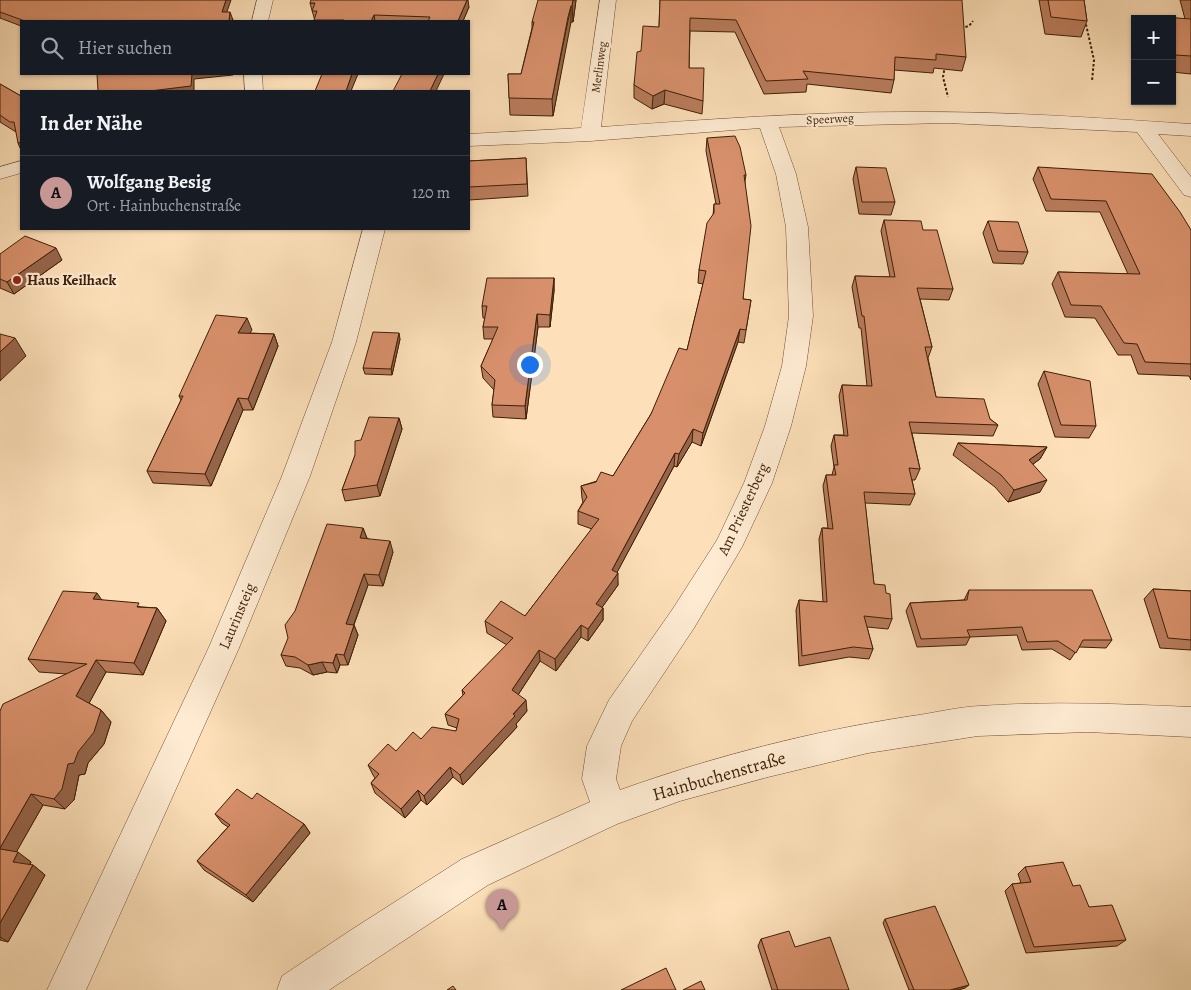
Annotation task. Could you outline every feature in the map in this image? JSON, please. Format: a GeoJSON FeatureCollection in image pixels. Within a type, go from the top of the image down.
{"type":"FeatureCollection","features":[{"type":"Feature","properties":{"kind":"street"},"geometry":{"type":"LineString","coordinates":[[260,20],[266,0]]}},
{"type":"Feature","properties":{"kind":"street","name":"Merlinweg"},"geometry":{"type":"LineString","coordinates":[[590,134],[608,0]]}},
{"type":"Feature","properties":{"kind":"street"},"geometry":{"type":"LineString","coordinates":[[253,75],[254,90]]}},
{"type":"Feature","properties":{"kind":"street","name":"Speerweg"},"geometry":{"type":"LineString","coordinates":[[470,140],[865,118],[951,117],[1191,130]]}},
{"type":"Feature","properties":{"kind":"street","name":"Am Priesterberg"},"geometry":{"type":"LineString","coordinates":[[610,810],[599,779],[604,746],[620,711],[683,619],[728,546],[758,484],[778,426],[794,366],[801,316],[797,227],[786,174],[768,122]]}},
{"type":"Feature","properties":{"kind":"street"},"geometry":{"type":"LineString","coordinates":[[1142,127],[1191,191]]}},
{"type":"Feature","properties":{"kind":"street"},"geometry":{"type":"LineString","coordinates":[[0,173],[20,167]]}},
{"type":"Feature","properties":{"kind":"street","name":"Laurinsteig"},"geometry":{"type":"LineString","coordinates":[[66,990],[216,665],[296,476],[344,342],[374,230]]}},
{"type":"Feature","properties":{"kind":"street","name":"Hainbuchenstraße"},"geometry":{"type":"LineString","coordinates":[[296,990],[364,943],[475,872],[610,810],[680,785],[768,761],[868,738],[969,722],[1088,717],[1191,722]]}},
{"type":"Feature","properties":{"kind":"path"},"geometry":{"type":"LineString","coordinates":[[1085,17],[1094,60],[1092,81]]}},
{"type":"Feature","properties":{"kind":"path"},"geometry":{"type":"LineString","coordinates":[[954,27],[969,26],[973,21]]}},
{"type":"Feature","properties":{"kind":"path"},"geometry":{"type":"LineString","coordinates":[[1080,25],[1087,26]]}},
{"type":"Feature","properties":{"kind":"path"},"geometry":{"type":"LineString","coordinates":[[945,62],[944,77],[947,90]]}},
{"type":"Feature","properties":{"kind":"building"},"geometry":{"type":"Polygon","coordinates":[[[0,0],[226,0],[222,12],[230,12],[229,20],[22,20],[0,12],[0,0]]]}},
{"type":"Feature","properties":{"kind":"building"},"geometry":{"type":"Polygon","coordinates":[[[311,0],[467,0],[458,20],[428,20],[430,17],[374,15],[372,20],[314,20],[317,11],[312,11],[315,3],[310,3],[311,0]]]}},
{"type":"Feature","properties":{"kind":"building"},"geometry":{"type":"Polygon","coordinates":[[[538,0],[573,0],[552,99],[509,98],[508,74],[521,74],[538,0]]]}},
{"type":"Feature","properties":{"kind":"building"},"geometry":{"type":"Polygon","coordinates":[[[660,0],[962,0],[966,57],[936,54],[936,60],[895,57],[894,80],[803,71],[808,79],[766,81],[736,20],[690,18],[689,68],[704,68],[703,101],[665,90],[653,96],[634,85],[637,52],[641,51],[643,26],[659,27],[660,0]]]}},
{"type":"Feature","properties":{"kind":"building"},"geometry":{"type":"Polygon","coordinates":[[[1048,0],[1084,0],[1087,21],[1051,17],[1048,0]]]}},
{"type":"Feature","properties":{"kind":"building"},"geometry":{"type":"Polygon","coordinates":[[[1176,18],[1191,19],[1191,56],[1176,55],[1176,18]]]}},
{"type":"Feature","properties":{"kind":"building"},"geometry":{"type":"Polygon","coordinates":[[[97,75],[192,75],[191,86],[158,90],[98,90],[97,75]]]}},
{"type":"Feature","properties":{"kind":"building"},"geometry":{"type":"Polygon","coordinates":[[[322,75],[352,75],[346,90],[315,90],[322,75]]]}},
{"type":"Feature","properties":{"kind":"building"},"geometry":{"type":"Polygon","coordinates":[[[401,75],[438,75],[430,90],[394,90],[401,75]]]}},
{"type":"Feature","properties":{"kind":"building"},"geometry":{"type":"Polygon","coordinates":[[[0,84],[20,95],[20,142],[18,143],[14,122],[10,122],[0,115],[0,84]]]}},
{"type":"Feature","properties":{"kind":"building"},"geometry":{"type":"Polygon","coordinates":[[[735,136],[740,147],[746,175],[744,175],[751,226],[743,299],[751,300],[746,330],[740,329],[703,433],[693,429],[679,454],[675,453],[612,570],[618,573],[596,604],[603,608],[588,629],[581,625],[555,659],[539,650],[512,690],[526,700],[513,714],[515,716],[460,775],[450,767],[424,796],[418,790],[401,809],[371,783],[379,774],[368,765],[388,744],[396,751],[413,732],[421,739],[432,727],[456,731],[459,719],[445,714],[465,693],[462,690],[513,638],[485,621],[501,601],[525,616],[599,519],[578,511],[587,497],[581,486],[596,482],[601,472],[613,476],[651,414],[679,348],[687,350],[706,271],[699,270],[707,223],[714,213],[714,204],[720,204],[707,138],[735,136]]]}},
{"type":"Feature","properties":{"kind":"building"},"geometry":{"type":"Polygon","coordinates":[[[526,158],[527,184],[470,187],[470,161],[526,158]]]}},
{"type":"Feature","properties":{"kind":"building"},"geometry":{"type":"Polygon","coordinates":[[[856,167],[886,168],[895,202],[862,202],[856,167]]]}},
{"type":"Feature","properties":{"kind":"building"},"geometry":{"type":"Polygon","coordinates":[[[1038,167],[1152,174],[1191,230],[1191,364],[1145,362],[1137,344],[1124,343],[1101,306],[1071,305],[1058,272],[1140,274],[1106,201],[1051,199],[1038,167]]]}},
{"type":"Feature","properties":{"kind":"building"},"geometry":{"type":"Polygon","coordinates":[[[884,220],[921,221],[923,230],[937,230],[953,289],[917,288],[932,347],[925,347],[936,397],[984,399],[990,419],[998,425],[909,422],[920,469],[909,468],[915,494],[864,492],[874,584],[885,585],[886,593],[890,594],[892,619],[864,616],[873,649],[853,647],[802,656],[799,600],[827,602],[822,528],[833,529],[826,475],[836,475],[834,465],[838,465],[834,435],[848,436],[842,385],[872,386],[864,316],[862,316],[855,276],[895,277],[884,220]]]}},
{"type":"Feature","properties":{"kind":"building"},"geometry":{"type":"Polygon","coordinates":[[[988,221],[1018,222],[1028,252],[998,251],[988,221]]]}},
{"type":"Feature","properties":{"kind":"building"},"geometry":{"type":"Polygon","coordinates":[[[25,236],[56,248],[7,282],[0,279],[0,254],[25,236]]]}},
{"type":"Feature","properties":{"kind":"building"},"geometry":{"type":"Polygon","coordinates":[[[487,278],[554,278],[550,315],[537,314],[525,406],[492,405],[495,380],[481,366],[498,327],[483,327],[487,306],[482,306],[487,278]]]}},
{"type":"Feature","properties":{"kind":"building"},"geometry":{"type":"Polygon","coordinates":[[[216,315],[247,318],[238,333],[274,334],[248,399],[238,398],[205,474],[147,471],[183,396],[179,396],[216,315]]]}},
{"type":"Feature","properties":{"kind":"building"},"geometry":{"type":"Polygon","coordinates":[[[373,332],[399,333],[391,369],[363,368],[373,332]]]}},
{"type":"Feature","properties":{"kind":"building"},"geometry":{"type":"Polygon","coordinates":[[[0,334],[15,338],[0,352],[0,334]]]}},
{"type":"Feature","properties":{"kind":"building"},"geometry":{"type":"Polygon","coordinates":[[[1044,371],[1090,381],[1096,426],[1061,425],[1044,371]]]}},
{"type":"Feature","properties":{"kind":"building"},"geometry":{"type":"Polygon","coordinates":[[[369,417],[399,418],[377,485],[342,490],[355,455],[355,441],[361,440],[369,417]]]}},
{"type":"Feature","properties":{"kind":"building"},"geometry":{"type":"Polygon","coordinates":[[[958,443],[1047,447],[1029,460],[1047,480],[1014,490],[1001,475],[958,443]]]}},
{"type":"Feature","properties":{"kind":"building"},"geometry":{"type":"Polygon","coordinates":[[[327,524],[363,528],[360,538],[390,541],[379,575],[364,574],[346,624],[354,625],[344,655],[336,654],[333,663],[322,662],[308,665],[295,657],[281,655],[288,638],[285,625],[295,611],[327,524]]]}},
{"type":"Feature","properties":{"kind":"building"},"geometry":{"type":"Polygon","coordinates":[[[1153,589],[1191,591],[1191,640],[1168,638],[1153,589]]]}},
{"type":"Feature","properties":{"kind":"building"},"geometry":{"type":"Polygon","coordinates":[[[969,590],[1092,590],[1112,640],[1083,640],[1076,653],[1058,641],[1027,642],[1022,627],[967,630],[970,637],[921,639],[910,603],[967,600],[969,590]]]}},
{"type":"Feature","properties":{"kind":"building"},"geometry":{"type":"Polygon","coordinates":[[[63,591],[97,593],[93,599],[139,603],[137,607],[157,608],[134,663],[96,660],[76,696],[101,710],[94,732],[78,752],[74,763],[68,764],[62,789],[54,799],[31,794],[0,848],[0,711],[3,704],[87,664],[28,659],[63,591]]]}},
{"type":"Feature","properties":{"kind":"building"},"geometry":{"type":"Polygon","coordinates":[[[237,789],[252,799],[257,793],[304,824],[246,895],[197,861],[230,825],[215,814],[237,789]]]}},
{"type":"Feature","properties":{"kind":"building"},"geometry":{"type":"Polygon","coordinates":[[[0,849],[18,852],[13,862],[33,865],[0,923],[0,849]]]}},
{"type":"Feature","properties":{"kind":"building"},"geometry":{"type":"Polygon","coordinates":[[[1063,862],[1073,886],[1080,885],[1089,907],[1112,905],[1126,940],[1034,947],[1012,884],[1031,882],[1025,867],[1063,862]]]}},
{"type":"Feature","properties":{"kind":"building"},"geometry":{"type":"Polygon","coordinates":[[[935,906],[969,985],[950,990],[914,990],[885,919],[935,906]]]}},
{"type":"Feature","properties":{"kind":"building"},"geometry":{"type":"Polygon","coordinates":[[[789,931],[795,947],[830,937],[849,990],[778,990],[761,939],[789,931]]]}},
{"type":"Feature","properties":{"kind":"building"},"geometry":{"type":"Polygon","coordinates":[[[666,968],[676,990],[621,990],[666,968]]]}},
{"type":"Feature","properties":{"kind":"building"},"geometry":{"type":"Polygon","coordinates":[[[701,981],[705,990],[683,990],[701,981]]]}},
{"type":"Feature","properties":{"kind":"building"},"geometry":{"type":"Polygon","coordinates":[[[453,986],[456,990],[447,990],[453,986]]]}},
{"type":"Feature","properties":{"kind":"place","name":"Haus Keilhack"},"geometry":{"type":"Point","coordinates":[17,280]}},
{"type":"Feature","properties":{"kind":"place","name":"Wolfgang Besig"},"geometry":{"type":"Point","coordinates":[502,930]}}]}
